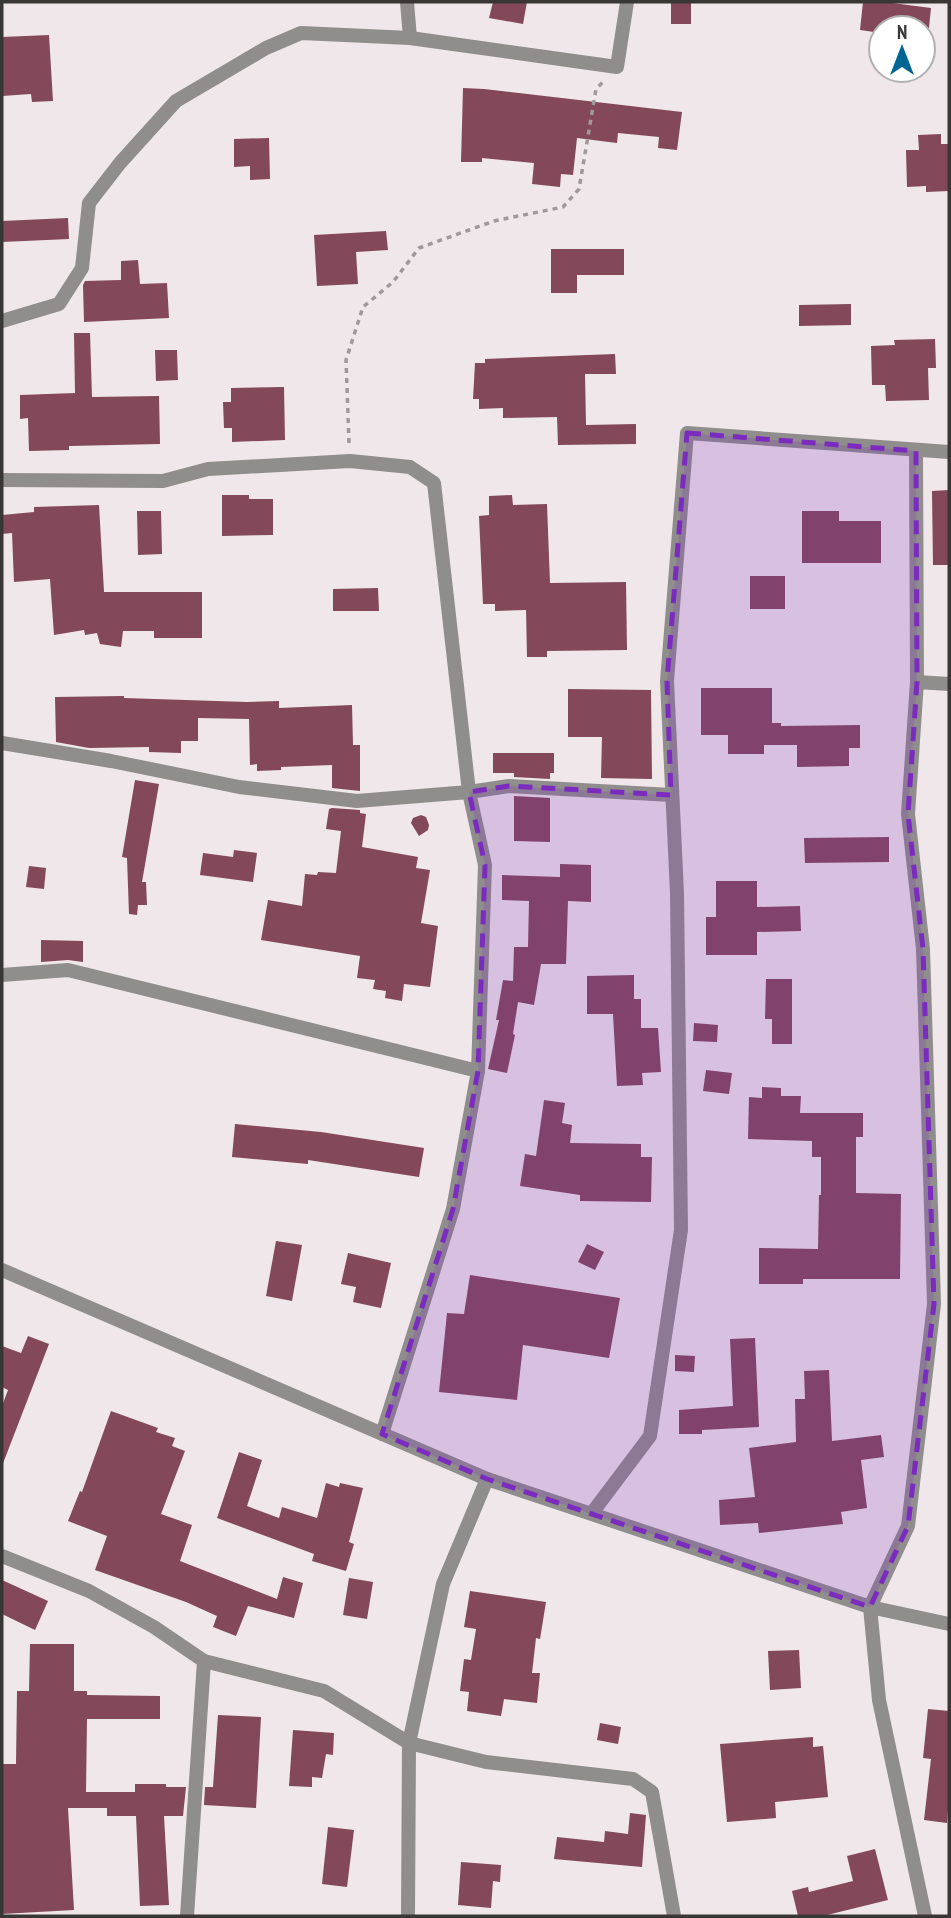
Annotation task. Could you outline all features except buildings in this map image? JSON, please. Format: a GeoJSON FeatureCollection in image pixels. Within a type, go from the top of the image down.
{"type":"FeatureCollection","features":[{"type":"Feature","properties":{"kind":"street"},"geometry":{"type":"LineString","coordinates":[[407,2],[410,38]]}},
{"type":"Feature","properties":{"kind":"street"},"geometry":{"type":"LineString","coordinates":[[2,321],[59,304],[82,268],[89,203],[120,163],[176,102],[266,48],[301,33],[410,38],[617,67],[627,2]]}},
{"type":"Feature","properties":{"kind":"street"},"geometry":{"type":"LineString","coordinates":[[592,1513],[650,1436],[681,1230],[677,893],[667,681],[687,433],[949,452]]}},
{"type":"Feature","properties":{"kind":"street"},"geometry":{"type":"LineString","coordinates":[[916,451],[917,681],[908,814],[923,949],[934,1304],[908,1526],[870,1606],[879,1700],[925,1916]]}},
{"type":"Feature","properties":{"kind":"street"},"geometry":{"type":"LineString","coordinates":[[2,480],[163,481],[208,469],[350,461],[410,467],[434,483],[469,792],[485,865],[478,1071],[453,1209],[382,1434]]}},
{"type":"Feature","properties":{"kind":"street"},"geometry":{"type":"LineString","coordinates":[[917,681],[949,684]]}},
{"type":"Feature","properties":{"kind":"street"},"geometry":{"type":"LineString","coordinates":[[2,743],[111,761],[239,787],[357,801],[509,786],[671,795]]}},
{"type":"Feature","properties":{"kind":"street"},"geometry":{"type":"LineString","coordinates":[[2,975],[68,970],[478,1071]]}},
{"type":"Feature","properties":{"kind":"street"},"geometry":{"type":"LineString","coordinates":[[2,1270],[487,1479],[870,1606],[949,1624]]}},
{"type":"Feature","properties":{"kind":"street"},"geometry":{"type":"LineString","coordinates":[[408,1916],[409,1743],[443,1584],[487,1479]]}},
{"type":"Feature","properties":{"kind":"street"},"geometry":{"type":"LineString","coordinates":[[2,1556],[89,1591],[154,1627],[204,1661],[324,1691],[409,1743],[486,1762],[633,1779],[652,1792],[674,1916]]}},
{"type":"Feature","properties":{"kind":"street"},"geometry":{"type":"LineString","coordinates":[[187,1916],[204,1661]]}},
{"type":"Feature","properties":{"kind":"path"},"geometry":{"type":"LineString","coordinates":[[350,461],[346,360],[363,307],[393,282],[419,248],[494,221],[563,208],[579,189],[596,89],[617,67]]}},
{"type":"Feature","properties":{"kind":"highlighted area"},"geometry":{"type":"Polygon","coordinates":[[[687,433],[916,451],[917,682],[908,814],[923,949],[934,1304],[908,1526],[870,1607],[487,1479],[382,1434],[453,1209],[478,1071],[485,865],[469,792],[509,786],[671,795],[667,681],[687,433]]]}}]}
